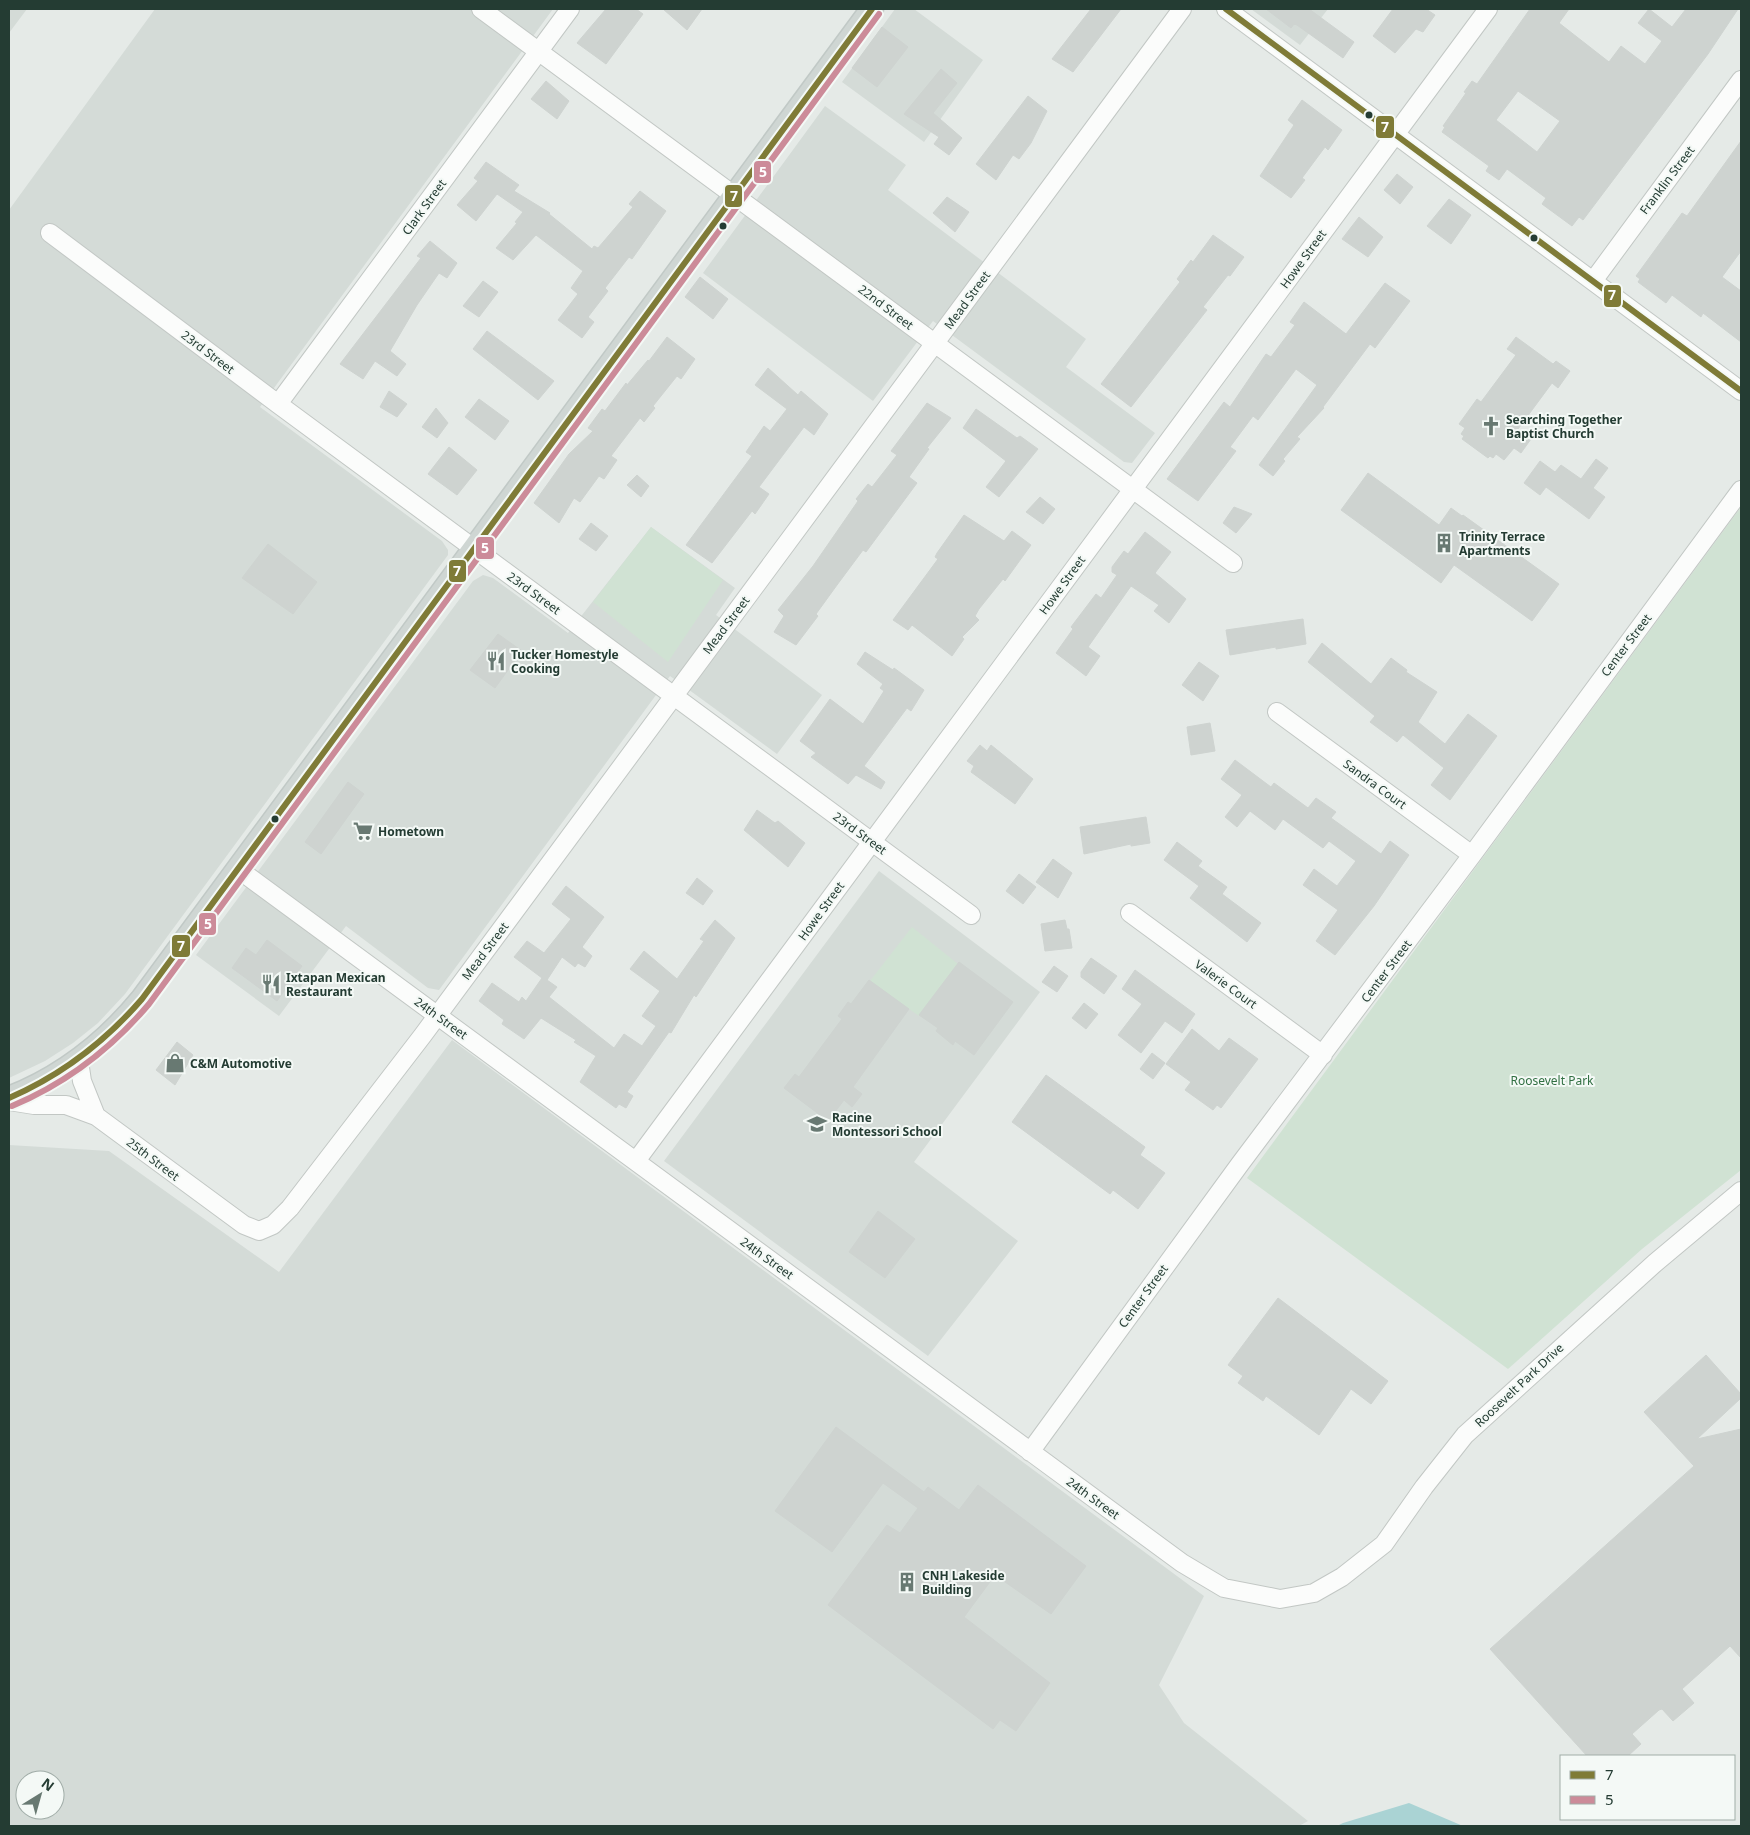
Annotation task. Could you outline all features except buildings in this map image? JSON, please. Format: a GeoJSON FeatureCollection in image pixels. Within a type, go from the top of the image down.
{"type":"FeatureCollection","features":[{"type":"Feature","properties":{"kind":"main road"},"geometry":{"type":"LineString","coordinates":[[9,1100],[43,1084],[79,1061],[109,1036],[130,1014],[736,196],[872,9]]}},
{"type":"Feature","properties":{"kind":"street","name":"22nd Street"},"geometry":{"type":"LineString","coordinates":[[481,9],[1232,564]]}},
{"type":"Feature","properties":{"kind":"street","name":"Clark Street"},"geometry":{"type":"LineString","coordinates":[[278,404],[570,9]]}},
{"type":"Feature","properties":{"kind":"street","name":"Mead Street"},"geometry":{"type":"LineString","coordinates":[[259,1231],[273,1225],[290,1208],[437,1015],[1182,9]]}},
{"type":"Feature","properties":{"kind":"street"},"geometry":{"type":"LineString","coordinates":[[1226,9],[1741,391]]}},
{"type":"Feature","properties":{"kind":"street","name":"Howe Street"},"geometry":{"type":"LineString","coordinates":[[636,1161],[1488,9]]}},
{"type":"Feature","properties":{"kind":"street","name":"Franklin Street"},"geometry":{"type":"LineString","coordinates":[[1593,281],[1741,80]]}},
{"type":"Feature","properties":{"kind":"street","name":"23rd Street"},"geometry":{"type":"LineString","coordinates":[[50,232],[278,404],[971,915]]}},
{"type":"Feature","properties":{"kind":"street","name":"Center Street"},"geometry":{"type":"LineString","coordinates":[[1030,1452],[1230,1178],[1472,856],[1741,490]]}},
{"type":"Feature","properties":{"kind":"street","name":"Sandra Court"},"geometry":{"type":"LineString","coordinates":[[1277,712],[1472,856]]}},
{"type":"Feature","properties":{"kind":"street","name":"24th Street"},"geometry":{"type":"LineString","coordinates":[[238,869],[1192,1571],[1224,1588],[1280,1599],[1314,1593]]}},
{"type":"Feature","properties":{"kind":"street","name":"Valerie Court"},"geometry":{"type":"LineString","coordinates":[[1130,913],[1323,1055]]}},
{"type":"Feature","properties":{"kind":"street"},"geometry":{"type":"LineString","coordinates":[[79,1061],[82,1081],[96,1116]]}},
{"type":"Feature","properties":{"kind":"street"},"geometry":{"type":"LineString","coordinates":[[9,1100],[34,1105],[66,1105],[96,1116]]}},
{"type":"Feature","properties":{"kind":"street","name":"25th Street"},"geometry":{"type":"LineString","coordinates":[[96,1116],[224,1212],[244,1225],[259,1231]]}},
{"type":"Feature","properties":{"kind":"street","name":"Roosevelt Park Drive"},"geometry":{"type":"LineString","coordinates":[[1314,1593],[1349,1572],[1384,1544],[1424,1487],[1465,1435],[1648,1269],[1741,1191]]}},
{"type":"Feature","properties":{"kind":"shaded area"},"geometry":{"type":"Polygon","coordinates":[[[9,9],[27,9],[9,33],[9,9]]]}},
{"type":"Feature","properties":{"kind":"shaded area"},"geometry":{"type":"Polygon","coordinates":[[[155,9],[553,9],[260,407],[442,541],[448,550],[448,555],[125,994],[98,1023],[73,1043],[45,1061],[9,1078],[9,210],[155,9]]]}},
{"type":"Feature","properties":{"kind":"shaded area"},"geometry":{"type":"Polygon","coordinates":[[[895,9],[914,9],[983,60],[924,142],[842,82],[895,9]]]}},
{"type":"Feature","properties":{"kind":"shaded area"},"geometry":{"type":"Polygon","coordinates":[[[1251,9],[1328,9],[1300,45],[1251,9]]]}},
{"type":"Feature","properties":{"kind":"shaded area"},"geometry":{"type":"Polygon","coordinates":[[[825,106],[906,165],[888,190],[1086,339],[1066,367],[1155,433],[1132,463],[1124,462],[933,321],[873,401],[703,273],[825,106]]]}},
{"type":"Feature","properties":{"kind":"shaded area"},"geometry":{"type":"Polygon","coordinates":[[[651,527],[735,588],[716,615],[822,695],[777,754],[670,676],[439,990],[428,988],[346,926],[279,1016],[196,955],[473,581],[483,575],[493,578],[568,633],[651,527]]]}},
{"type":"Feature","properties":{"kind":"shaded area","name":"Racine Montessori School"},"geometry":{"type":"Polygon","coordinates":[[[879,871],[1040,992],[914,1162],[1018,1241],[928,1356],[664,1161],[879,871]]]}},
{"type":"Feature","properties":{"kind":"shaded area"},"geometry":{"type":"Polygon","coordinates":[[[452,1040],[1204,1596],[1159,1685],[1184,1723],[1308,1821],[1299,1826],[9,1826],[9,1145],[109,1151],[279,1272],[452,1040]]]}},
{"type":"Feature","properties":{"kind":"green space","name":"Roosevelt Park"},"geometry":{"type":"Polygon","coordinates":[[[1741,507],[1741,1170],[1642,1249],[1508,1369],[1247,1178],[1741,507]]]}},
{"type":"Feature","properties":{"kind":"green space"},"geometry":{"type":"Polygon","coordinates":[[[651,527],[723,580],[668,662],[593,602],[651,527]]]}},
{"type":"Feature","properties":{"kind":"green space"},"geometry":{"type":"Polygon","coordinates":[[[912,927],[958,964],[919,1016],[870,981],[912,927]]]}},
{"type":"Feature","properties":{"kind":"water"},"geometry":{"type":"Polygon","coordinates":[[[1409,1803],[1463,1826],[1337,1826],[1343,1823],[1409,1803]]]}},
{"type":"Feature","properties":{"kind":"transit line","name":"7"},"geometry":{"type":"LineString","coordinates":[[9,1098],[47,1079],[81,1056],[113,1030],[142,999],[872,9]]}},
{"type":"Feature","properties":{"kind":"transit line","name":"7"},"geometry":{"type":"LineString","coordinates":[[1226,9],[1741,391]]}},
{"type":"Feature","properties":{"kind":"transit line","name":"5"},"geometry":{"type":"LineString","coordinates":[[12,1106],[51,1087],[87,1063],[119,1036],[149,1004],[879,14]]}},
{"type":"Feature","properties":{"kind":"place","name":"Searching Together Baptist Church"},"geometry":{"type":"Point","coordinates":[1491,426]}},
{"type":"Feature","properties":{"kind":"place","name":"Trinity Terrace Apartments"},"geometry":{"type":"Point","coordinates":[1444,543]}},
{"type":"Feature","properties":{"kind":"place","name":"Tucker Homestyle Cooking"},"geometry":{"type":"Point","coordinates":[496,661]}},
{"type":"Feature","properties":{"kind":"place","name":"Hometown"},"geometry":{"type":"Point","coordinates":[363,831]}},
{"type":"Feature","properties":{"kind":"place","name":"Ixtapan Mexican Restaurant"},"geometry":{"type":"Point","coordinates":[271,984]}},
{"type":"Feature","properties":{"kind":"place","name":"C&M Automotive"},"geometry":{"type":"Point","coordinates":[175,1063]}},
{"type":"Feature","properties":{"kind":"place","name":"Racine Montessori School"},"geometry":{"type":"Point","coordinates":[817,1124]}},
{"type":"Feature","properties":{"kind":"place","name":"CNH Lakeside Building"},"geometry":{"type":"Point","coordinates":[907,1582]}}]}
